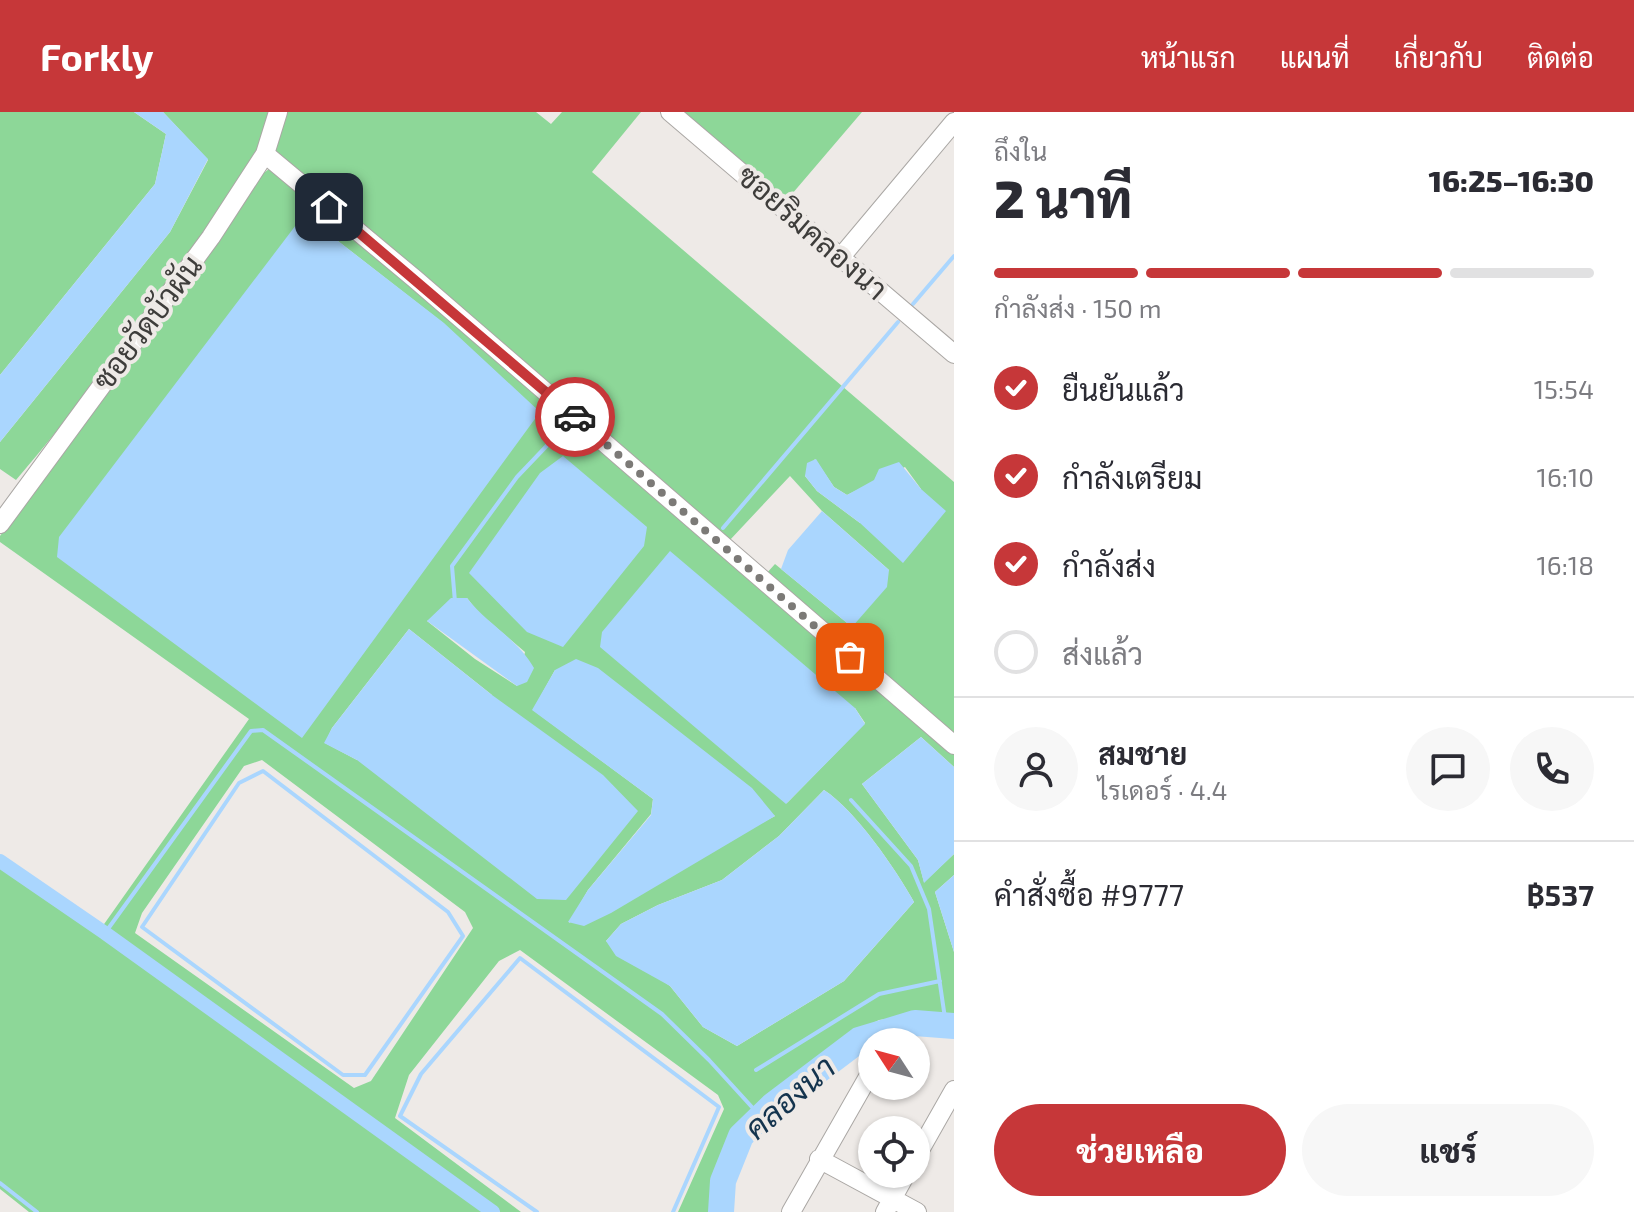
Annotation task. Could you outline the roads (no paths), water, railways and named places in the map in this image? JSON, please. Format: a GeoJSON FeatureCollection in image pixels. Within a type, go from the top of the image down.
{"type":"FeatureCollection","features":[{"type":"Feature","properties":{"kind":"street","name":"ซอยวัดบัวผัน"},"geometry":{"type":"LineString","coordinates":[[0,524],[211,237],[265,154],[278,112]]}},
{"type":"Feature","properties":{"kind":"street","name":"ซอยริมคลองนา"},"geometry":{"type":"LineString","coordinates":[[670,112],[954,354]]}},
{"type":"Feature","properties":{"kind":"street"},"geometry":{"type":"LineString","coordinates":[[840,258],[954,122]]}},
{"type":"Feature","properties":{"kind":"street"},"geometry":{"type":"LineString","coordinates":[[265,154],[427,289],[954,745]]}},
{"type":"Feature","properties":{"kind":"street"},"geometry":{"type":"LineString","coordinates":[[930,1132],[954,1090]]}},
{"type":"Feature","properties":{"kind":"street"},"geometry":{"type":"LineString","coordinates":[[791,1212],[858,1094]]}},
{"type":"Feature","properties":{"kind":"street"},"geometry":{"type":"LineString","coordinates":[[819,1159],[889,1205],[917,1212]]}},
{"type":"Feature","properties":{"kind":"water"},"geometry":{"type":"Polygon","coordinates":[[[134,112],[163,112],[208,159],[170,232],[0,442],[0,375],[155,184],[166,134],[134,112]]]}},
{"type":"Feature","properties":{"kind":"water"},"geometry":{"type":"Polygon","coordinates":[[[299,221],[329,234],[444,323],[540,412],[302,738],[57,557],[59,537],[299,221]]]}},
{"type":"Feature","properties":{"kind":"water"},"geometry":{"type":"Polygon","coordinates":[[[563,456],[647,527],[644,546],[563,647],[527,632],[469,573],[540,473],[563,456]]]}},
{"type":"Feature","properties":{"kind":"water"},"geometry":{"type":"Polygon","coordinates":[[[816,459],[834,487],[847,495],[874,480],[879,469],[899,462],[921,489],[946,511],[903,563],[860,523],[817,491],[805,476],[807,463],[816,459]]]}},
{"type":"Feature","properties":{"kind":"water"},"geometry":{"type":"Polygon","coordinates":[[[822,511],[889,570],[887,587],[852,627],[781,569],[788,550],[822,511]]]}},
{"type":"Feature","properties":{"kind":"water"},"geometry":{"type":"Polygon","coordinates":[[[670,551],[855,708],[865,724],[786,804],[600,647],[602,632],[670,551]]]}},
{"type":"Feature","properties":{"kind":"water"},"geometry":{"type":"Polygon","coordinates":[[[451,598],[467,598],[520,648],[534,668],[527,682],[517,686],[427,621],[451,598]]]}},
{"type":"Feature","properties":{"kind":"water"},"geometry":{"type":"Polygon","coordinates":[[[409,629],[492,695],[603,775],[638,811],[566,900],[537,899],[357,760],[324,743],[332,728],[409,629]]]}},
{"type":"Feature","properties":{"kind":"water"},"geometry":{"type":"Polygon","coordinates":[[[576,659],[598,668],[752,788],[775,816],[584,926],[568,922],[588,890],[651,815],[653,799],[532,710],[555,670],[576,659]]]}},
{"type":"Feature","properties":{"kind":"water"},"geometry":{"type":"Polygon","coordinates":[[[921,737],[954,767],[954,854],[924,883],[918,860],[862,784],[921,737]]]}},
{"type":"Feature","properties":{"kind":"water"},"geometry":{"type":"Polygon","coordinates":[[[824,790],[862,826],[914,902],[844,981],[737,1046],[703,1027],[670,986],[616,956],[606,941],[621,924],[658,905],[722,880],[779,836],[824,790]]]}},
{"type":"Feature","properties":{"kind":"water"},"geometry":{"type":"Polygon","coordinates":[[[954,875],[954,952],[935,892],[954,875]]]}},
{"type":"Feature","properties":{"kind":"waterway"},"geometry":{"type":"LineString","coordinates":[[913,304],[954,256]]}},
{"type":"Feature","properties":{"kind":"waterway"},"geometry":{"type":"LineString","coordinates":[[723,528],[898,322]]}},
{"type":"Feature","properties":{"kind":"waterway"},"geometry":{"type":"LineString","coordinates":[[455,602],[452,566],[517,477],[558,434]]}},
{"type":"Feature","properties":{"kind":"waterway"},"geometry":{"type":"LineString","coordinates":[[105,933],[251,731],[263,730],[662,1014],[761,1117]]}},
{"type":"Feature","properties":{"kind":"waterway"},"geometry":{"type":"LineString","coordinates":[[263,771],[448,912],[463,936],[365,1075],[343,1075],[142,927],[239,783],[263,771]]}},
{"type":"Feature","properties":{"kind":"waterway"},"geometry":{"type":"LineString","coordinates":[[851,800],[911,866],[929,909],[946,1025]]}},
{"type":"Feature","properties":{"kind":"waterway"},"geometry":{"type":"LineString","coordinates":[[0,861],[493,1212]]}},
{"type":"Feature","properties":{"kind":"waterway"},"geometry":{"type":"LineString","coordinates":[[537,1212],[400,1116],[421,1074],[520,958],[719,1107],[673,1212]]}},
{"type":"Feature","properties":{"kind":"waterway"},"geometry":{"type":"LineString","coordinates":[[756,1070],[879,994],[940,981]]}},
{"type":"Feature","properties":{"kind":"waterway","name":"คลองนา"},"geometry":{"type":"LineString","coordinates":[[721,1212],[723,1181],[741,1136],[773,1105],[859,1040],[915,1023],[954,1026]]}},
{"type":"Feature","properties":{"kind":"waterway"},"geometry":{"type":"LineString","coordinates":[[0,1183],[37,1212]]}}]}
